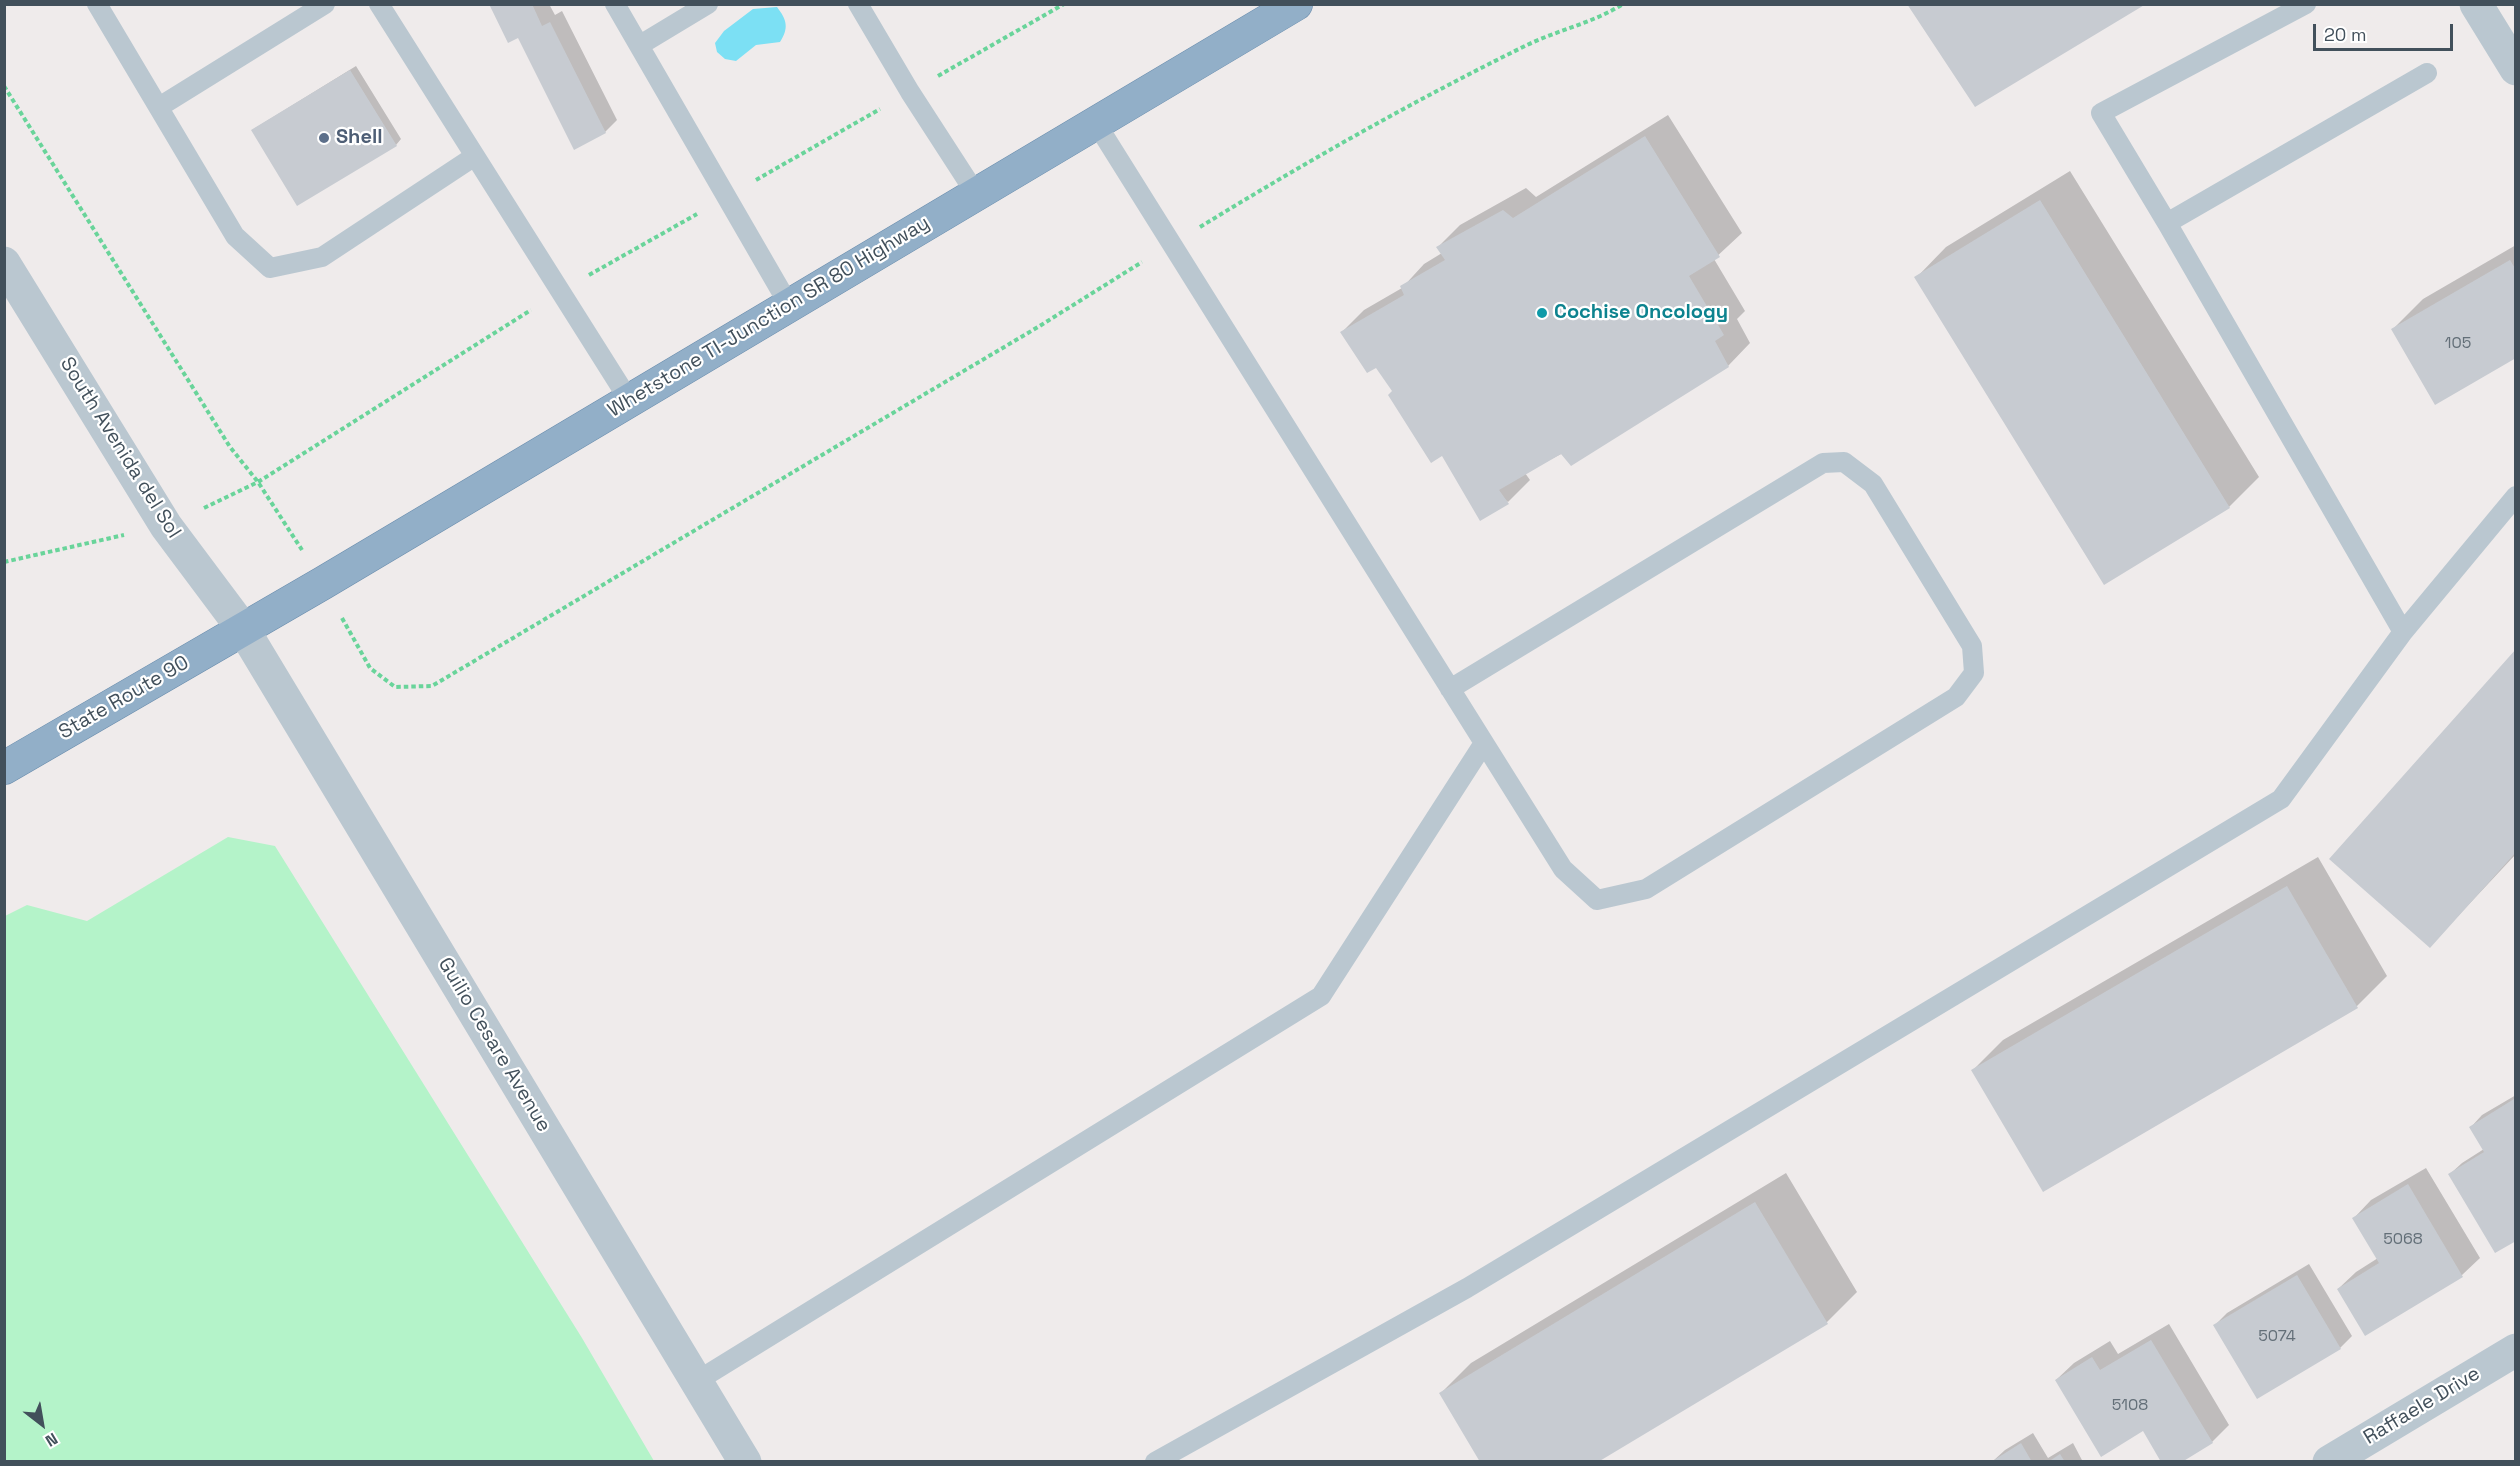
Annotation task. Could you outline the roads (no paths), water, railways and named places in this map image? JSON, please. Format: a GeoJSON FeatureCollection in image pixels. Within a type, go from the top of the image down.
{"type":"FeatureCollection","features":[{"type":"Feature","properties":{"kind":"highway","name":"Whetstone TI-Junction SR 80 Highway"},"geometry":{"type":"LineString","coordinates":[[243,629],[1296,4]]}},
{"type":"Feature","properties":{"kind":"highway","name":"State Route 90"},"geometry":{"type":"LineString","coordinates":[[4,768],[243,629]]}},
{"type":"Feature","properties":{"kind":"street"},"geometry":{"type":"LineString","coordinates":[[2476,4],[2506,31],[2516,69]]}},
{"type":"Feature","properties":{"kind":"street","name":"South Avenida del Sol"},"geometry":{"type":"LineString","coordinates":[[4,263],[166,526],[243,629]]}},
{"type":"Feature","properties":{"kind":"street","name":"Guilio Cesare Avenue"},"geometry":{"type":"LineString","coordinates":[[243,629],[745,1461]]}},
{"type":"Feature","properties":{"kind":"street","name":"Raffaele Drive"},"geometry":{"type":"LineString","coordinates":[[2329,1461],[2516,1350]]}},
{"type":"Feature","properties":{"kind":"lane"},"geometry":{"type":"LineString","coordinates":[[97,4],[235,236],[270,268],[322,257],[475,156]]}},
{"type":"Feature","properties":{"kind":"lane"},"geometry":{"type":"LineString","coordinates":[[159,107],[326,4]]}},
{"type":"Feature","properties":{"kind":"lane"},"geometry":{"type":"LineString","coordinates":[[379,4],[629,400]]}},
{"type":"Feature","properties":{"kind":"lane"},"geometry":{"type":"LineString","coordinates":[[615,4],[789,305]]}},
{"type":"Feature","properties":{"kind":"lane"},"geometry":{"type":"LineString","coordinates":[[640,45],[708,4]]}},
{"type":"Feature","properties":{"kind":"lane"},"geometry":{"type":"LineString","coordinates":[[858,4],[910,92],[976,194]]}},
{"type":"Feature","properties":{"kind":"lane"},"geometry":{"type":"LineString","coordinates":[[2306,4],[2101,113],[2167,222],[2403,632]]}},
{"type":"Feature","properties":{"kind":"lane"},"geometry":{"type":"LineString","coordinates":[[2167,222],[2427,73]]}},
{"type":"Feature","properties":{"kind":"lane"},"geometry":{"type":"LineString","coordinates":[[1096,123],[1173,243],[1450,689],[1563,869],[1597,900],[1646,889],[1956,697],[1974,673],[1972,646],[1873,484],[1844,462],[1823,463],[1450,689]]}},
{"type":"Feature","properties":{"kind":"lane"},"geometry":{"type":"LineString","coordinates":[[1155,1461],[1467,1288],[2281,799],[2403,632],[2516,496]]}},
{"type":"Feature","properties":{"kind":"lane"},"geometry":{"type":"LineString","coordinates":[[696,1381],[1321,996],[1484,743]]}},
{"type":"Feature","properties":{"kind":"water"},"geometry":{"type":"Polygon","coordinates":[[[777,7],[786,24],[780,42],[756,45],[736,61],[725,59],[717,52],[715,43],[724,31],[753,9],[777,7]]]}},
{"type":"Feature","properties":{"kind":"place","name":"Shell"},"geometry":{"type":"Point","coordinates":[324,138]}},
{"type":"Feature","properties":{"kind":"place","name":"Cochise Oncology"},"geometry":{"type":"Point","coordinates":[1542,313]}}]}
